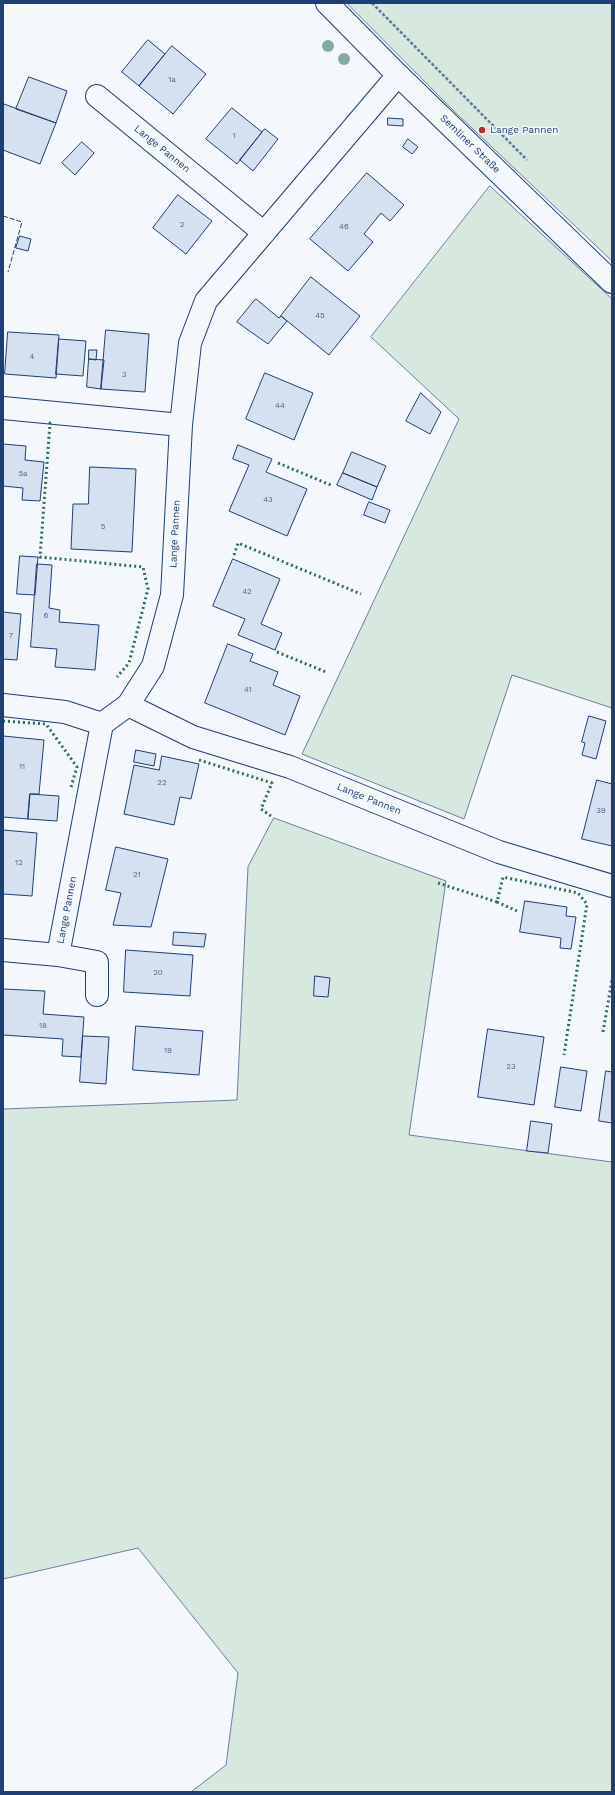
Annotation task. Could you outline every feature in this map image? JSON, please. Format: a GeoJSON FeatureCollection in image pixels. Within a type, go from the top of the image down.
{"type":"FeatureCollection","features":[{"type":"Feature","properties":{"kind":"street","name":"Semliner Straße"},"geometry":{"type":"LineString","coordinates":[[329,4],[398,75],[612,282]]}},
{"type":"Feature","properties":{"kind":"street","name":"Lange Pannen"},"geometry":{"type":"LineString","coordinates":[[58,955],[102,724],[128,705],[153,666],[172,595],[181,425],[190,343],[206,301],[398,75]]}},
{"type":"Feature","properties":{"kind":"street","name":"Lange Pannen"},"geometry":{"type":"LineString","coordinates":[[97,96],[264,233]]}},
{"type":"Feature","properties":{"kind":"street"},"geometry":{"type":"LineString","coordinates":[[3,408],[181,425]]}},
{"type":"Feature","properties":{"kind":"street"},"geometry":{"type":"LineString","coordinates":[[3,705],[65,712],[102,724]]}},
{"type":"Feature","properties":{"kind":"street","name":"Lange Pannen"},"geometry":{"type":"LineString","coordinates":[[128,705],[193,737],[290,766],[499,852],[612,886]]}},
{"type":"Feature","properties":{"kind":"street","name":"Lange Pannen"},"geometry":{"type":"LineString","coordinates":[[3,950],[58,955],[97,962],[97,995]]}},
{"type":"Feature","properties":{"kind":"path"},"geometry":{"type":"LineString","coordinates":[[372,3],[528,160]]}},
{"type":"Feature","properties":{"kind":"shaded area"},"geometry":{"type":"Polygon","coordinates":[[[347,3],[612,3],[612,261],[455,112],[347,3]]]}},
{"type":"Feature","properties":{"kind":"shaded area"},"geometry":{"type":"Polygon","coordinates":[[[490,186],[612,299],[612,708],[512,675],[464,819],[302,754],[459,419],[371,337],[490,186]]]}},
{"type":"Feature","properties":{"kind":"shaded area"},"geometry":{"type":"Polygon","coordinates":[[[274,818],[446,881],[409,1135],[612,1162],[612,1792],[191,1792],[226,1765],[238,1673],[138,1548],[3,1579],[3,1109],[237,1100],[248,867],[274,818]]]}},
{"type":"Feature","properties":{"kind":"building"},"geometry":{"type":"Polygon","coordinates":[[[148,40],[165,54],[139,86],[122,72],[148,40]]]}},
{"type":"Feature","properties":{"kind":"building"},"geometry":{"type":"Polygon","coordinates":[[[172,46],[206,74],[173,114],[139,86],[172,46]]]}},
{"type":"Feature","properties":{"kind":"building"},"geometry":{"type":"Polygon","coordinates":[[[29,77],[67,91],[56,123],[16,109],[29,77]]]}},
{"type":"Feature","properties":{"kind":"building"},"geometry":{"type":"Polygon","coordinates":[[[4,104],[56,123],[40,164],[3,150],[4,104]]]}},
{"type":"Feature","properties":{"kind":"building"},"geometry":{"type":"Polygon","coordinates":[[[232,108],[262,132],[237,164],[206,139],[232,108]]]}},
{"type":"Feature","properties":{"kind":"building"},"geometry":{"type":"Polygon","coordinates":[[[388,118],[403,119],[403,126],[388,125],[388,118]]]}},
{"type":"Feature","properties":{"kind":"building"},"geometry":{"type":"Polygon","coordinates":[[[265,129],[278,139],[253,171],[240,160],[265,129]]]}},
{"type":"Feature","properties":{"kind":"building"},"geometry":{"type":"Polygon","coordinates":[[[408,139],[418,147],[412,154],[403,147],[408,139]]]}},
{"type":"Feature","properties":{"kind":"building"},"geometry":{"type":"Polygon","coordinates":[[[82,142],[94,153],[75,175],[62,163],[82,142]]]}},
{"type":"Feature","properties":{"kind":"building"},"geometry":{"type":"Polygon","coordinates":[[[367,173],[404,205],[390,221],[381,213],[364,234],[373,242],[348,271],[310,239],[367,173]]]}},
{"type":"Feature","properties":{"kind":"building"},"geometry":{"type":"Polygon","coordinates":[[[178,195],[212,221],[186,254],[153,228],[178,195]]]}},
{"type":"Feature","properties":{"kind":"building"},"geometry":{"type":"Polygon","coordinates":[[[20,236],[31,239],[28,251],[16,248],[20,236]]]}},
{"type":"Feature","properties":{"kind":"building"},"geometry":{"type":"Polygon","coordinates":[[[311,277],[360,316],[329,355],[281,316],[311,277]]]}},
{"type":"Feature","properties":{"kind":"building"},"geometry":{"type":"Polygon","coordinates":[[[256,299],[279,318],[281,316],[287,321],[268,344],[237,322],[256,299]]]}},
{"type":"Feature","properties":{"kind":"building"},"geometry":{"type":"Polygon","coordinates":[[[106,330],[149,334],[145,392],[101,389],[106,330]]]}},
{"type":"Feature","properties":{"kind":"building"},"geometry":{"type":"Polygon","coordinates":[[[8,332],[59,335],[56,378],[5,374],[8,332]]]}},
{"type":"Feature","properties":{"kind":"building"},"geometry":{"type":"Polygon","coordinates":[[[59,339],[86,341],[83,376],[56,374],[59,339]]]}},
{"type":"Feature","properties":{"kind":"building"},"geometry":{"type":"Polygon","coordinates":[[[89,350],[97,350],[96,360],[89,359],[89,350]]]}},
{"type":"Feature","properties":{"kind":"building"},"geometry":{"type":"Polygon","coordinates":[[[89,359],[104,360],[101,389],[87,387],[89,359]]]}},
{"type":"Feature","properties":{"kind":"building"},"geometry":{"type":"Polygon","coordinates":[[[265,373],[313,393],[294,440],[246,419],[265,373]]]}},
{"type":"Feature","properties":{"kind":"building"},"geometry":{"type":"Polygon","coordinates":[[[421,393],[441,412],[430,434],[406,421],[421,393]]]}},
{"type":"Feature","properties":{"kind":"building"},"geometry":{"type":"Polygon","coordinates":[[[3,444],[26,446],[25,460],[44,462],[40,501],[22,500],[23,488],[3,486],[3,444]]]}},
{"type":"Feature","properties":{"kind":"building"},"geometry":{"type":"Polygon","coordinates":[[[238,445],[272,459],[266,472],[307,489],[287,536],[229,511],[249,465],[233,459],[238,445]]]}},
{"type":"Feature","properties":{"kind":"building"},"geometry":{"type":"Polygon","coordinates":[[[352,452],[386,466],[377,487],[343,473],[352,452]]]}},
{"type":"Feature","properties":{"kind":"building"},"geometry":{"type":"Polygon","coordinates":[[[90,467],[136,469],[132,552],[71,549],[73,504],[88,504],[90,467]]]}},
{"type":"Feature","properties":{"kind":"building"},"geometry":{"type":"Polygon","coordinates":[[[343,473],[377,487],[372,500],[337,485],[343,473]]]}},
{"type":"Feature","properties":{"kind":"building"},"geometry":{"type":"Polygon","coordinates":[[[369,502],[390,510],[385,523],[364,515],[369,502]]]}},
{"type":"Feature","properties":{"kind":"building"},"geometry":{"type":"Polygon","coordinates":[[[20,556],[38,557],[35,595],[17,594],[20,556]]]}},
{"type":"Feature","properties":{"kind":"building"},"geometry":{"type":"Polygon","coordinates":[[[233,559],[280,579],[261,624],[282,633],[275,650],[238,635],[245,619],[213,606],[233,559]]]}},
{"type":"Feature","properties":{"kind":"building"},"geometry":{"type":"Polygon","coordinates":[[[37,564],[52,565],[49,608],[60,610],[59,622],[99,625],[95,670],[55,667],[57,649],[31,647],[37,564]]]}},
{"type":"Feature","properties":{"kind":"building"},"geometry":{"type":"Polygon","coordinates":[[[3,612],[21,614],[17,660],[3,659],[3,612]]]}},
{"type":"Feature","properties":{"kind":"building"},"geometry":{"type":"Polygon","coordinates":[[[228,644],[253,654],[250,661],[278,672],[273,685],[300,696],[285,735],[205,703],[228,644]]]}},
{"type":"Feature","properties":{"kind":"building"},"geometry":{"type":"Polygon","coordinates":[[[589,716],[606,721],[596,759],[582,755],[585,743],[582,742],[589,716]]]}},
{"type":"Feature","properties":{"kind":"building"},"geometry":{"type":"Polygon","coordinates":[[[3,736],[44,740],[39,794],[30,794],[28,819],[3,817],[3,736]]]}},
{"type":"Feature","properties":{"kind":"building"},"geometry":{"type":"Polygon","coordinates":[[[136,750],[156,754],[154,766],[134,762],[136,750]]]}},
{"type":"Feature","properties":{"kind":"building"},"geometry":{"type":"Polygon","coordinates":[[[162,756],[199,764],[191,799],[180,797],[174,825],[124,814],[134,765],[159,770],[162,756]]]}},
{"type":"Feature","properties":{"kind":"building"},"geometry":{"type":"Polygon","coordinates":[[[597,780],[612,784],[612,846],[582,839],[597,780]]]}},
{"type":"Feature","properties":{"kind":"building"},"geometry":{"type":"Polygon","coordinates":[[[30,794],[59,796],[57,821],[28,819],[30,794]]]}},
{"type":"Feature","properties":{"kind":"building"},"geometry":{"type":"Polygon","coordinates":[[[3,830],[37,833],[32,896],[3,894],[3,830]]]}},
{"type":"Feature","properties":{"kind":"building"},"geometry":{"type":"Polygon","coordinates":[[[116,847],[168,859],[151,927],[113,925],[121,893],[106,890],[116,847]]]}},
{"type":"Feature","properties":{"kind":"building"},"geometry":{"type":"Polygon","coordinates":[[[525,901],[567,907],[566,916],[576,917],[571,949],[560,948],[561,938],[520,932],[525,901]]]}},
{"type":"Feature","properties":{"kind":"building"},"geometry":{"type":"Polygon","coordinates":[[[174,932],[206,934],[204,947],[173,945],[174,932]]]}},
{"type":"Feature","properties":{"kind":"building"},"geometry":{"type":"Polygon","coordinates":[[[126,950],[193,955],[190,996],[124,992],[126,950]]]}},
{"type":"Feature","properties":{"kind":"building"},"geometry":{"type":"Polygon","coordinates":[[[315,976],[330,978],[328,997],[314,996],[315,976]]]}},
{"type":"Feature","properties":{"kind":"building"},"geometry":{"type":"Polygon","coordinates":[[[3,989],[45,991],[43,1014],[84,1017],[81,1057],[62,1056],[63,1039],[3,1035],[3,989]]]}},
{"type":"Feature","properties":{"kind":"building"},"geometry":{"type":"Polygon","coordinates":[[[136,1026],[203,1031],[199,1075],[133,1070],[136,1026]]]}},
{"type":"Feature","properties":{"kind":"building"},"geometry":{"type":"Polygon","coordinates":[[[488,1029],[544,1037],[534,1105],[478,1097],[488,1029]]]}},
{"type":"Feature","properties":{"kind":"building"},"geometry":{"type":"Polygon","coordinates":[[[83,1036],[109,1037],[106,1084],[80,1082],[83,1036]]]}},
{"type":"Feature","properties":{"kind":"building"},"geometry":{"type":"Polygon","coordinates":[[[561,1067],[587,1071],[581,1111],[555,1107],[561,1067]]]}},
{"type":"Feature","properties":{"kind":"building"},"geometry":{"type":"Polygon","coordinates":[[[606,1071],[612,1072],[612,1123],[599,1121],[606,1071]]]}},
{"type":"Feature","properties":{"kind":"building"},"geometry":{"type":"Polygon","coordinates":[[[531,1121],[552,1124],[548,1153],[527,1151],[531,1121]]]}},
{"type":"Feature","properties":{"kind":"hedge"},"geometry":{"type":"LineString","coordinates":[[51,423],[40,557],[143,567],[148,589],[129,663],[117,677]]}},
{"type":"Feature","properties":{"kind":"hedge"},"geometry":{"type":"LineString","coordinates":[[278,463],[333,486]]}},
{"type":"Feature","properties":{"kind":"hedge"},"geometry":{"type":"LineString","coordinates":[[234,555],[238,543],[361,594]]}},
{"type":"Feature","properties":{"kind":"hedge"},"geometry":{"type":"LineString","coordinates":[[277,652],[326,672]]}},
{"type":"Feature","properties":{"kind":"hedge"},"geometry":{"type":"LineString","coordinates":[[3,721],[46,724],[77,767],[71,787]]}},
{"type":"Feature","properties":{"kind":"hedge"},"geometry":{"type":"LineString","coordinates":[[199,760],[272,783],[261,809],[271,816]]}},
{"type":"Feature","properties":{"kind":"hedge"},"geometry":{"type":"LineString","coordinates":[[517,911],[497,902],[503,877],[578,893],[587,904],[564,1055]]}},
{"type":"Feature","properties":{"kind":"hedge"},"geometry":{"type":"LineString","coordinates":[[438,883],[497,902]]}},
{"type":"Feature","properties":{"kind":"hedge"},"geometry":{"type":"LineString","coordinates":[[603,1032],[612,980]]}},
{"type":"Feature","properties":{"kind":"fence"},"geometry":{"type":"LineString","coordinates":[[3,216],[22,222],[8,272]]}},
{"type":"Feature","properties":{"kind":"place","name":"Lange Pannen"},"geometry":{"type":"Point","coordinates":[482,130]}}]}
